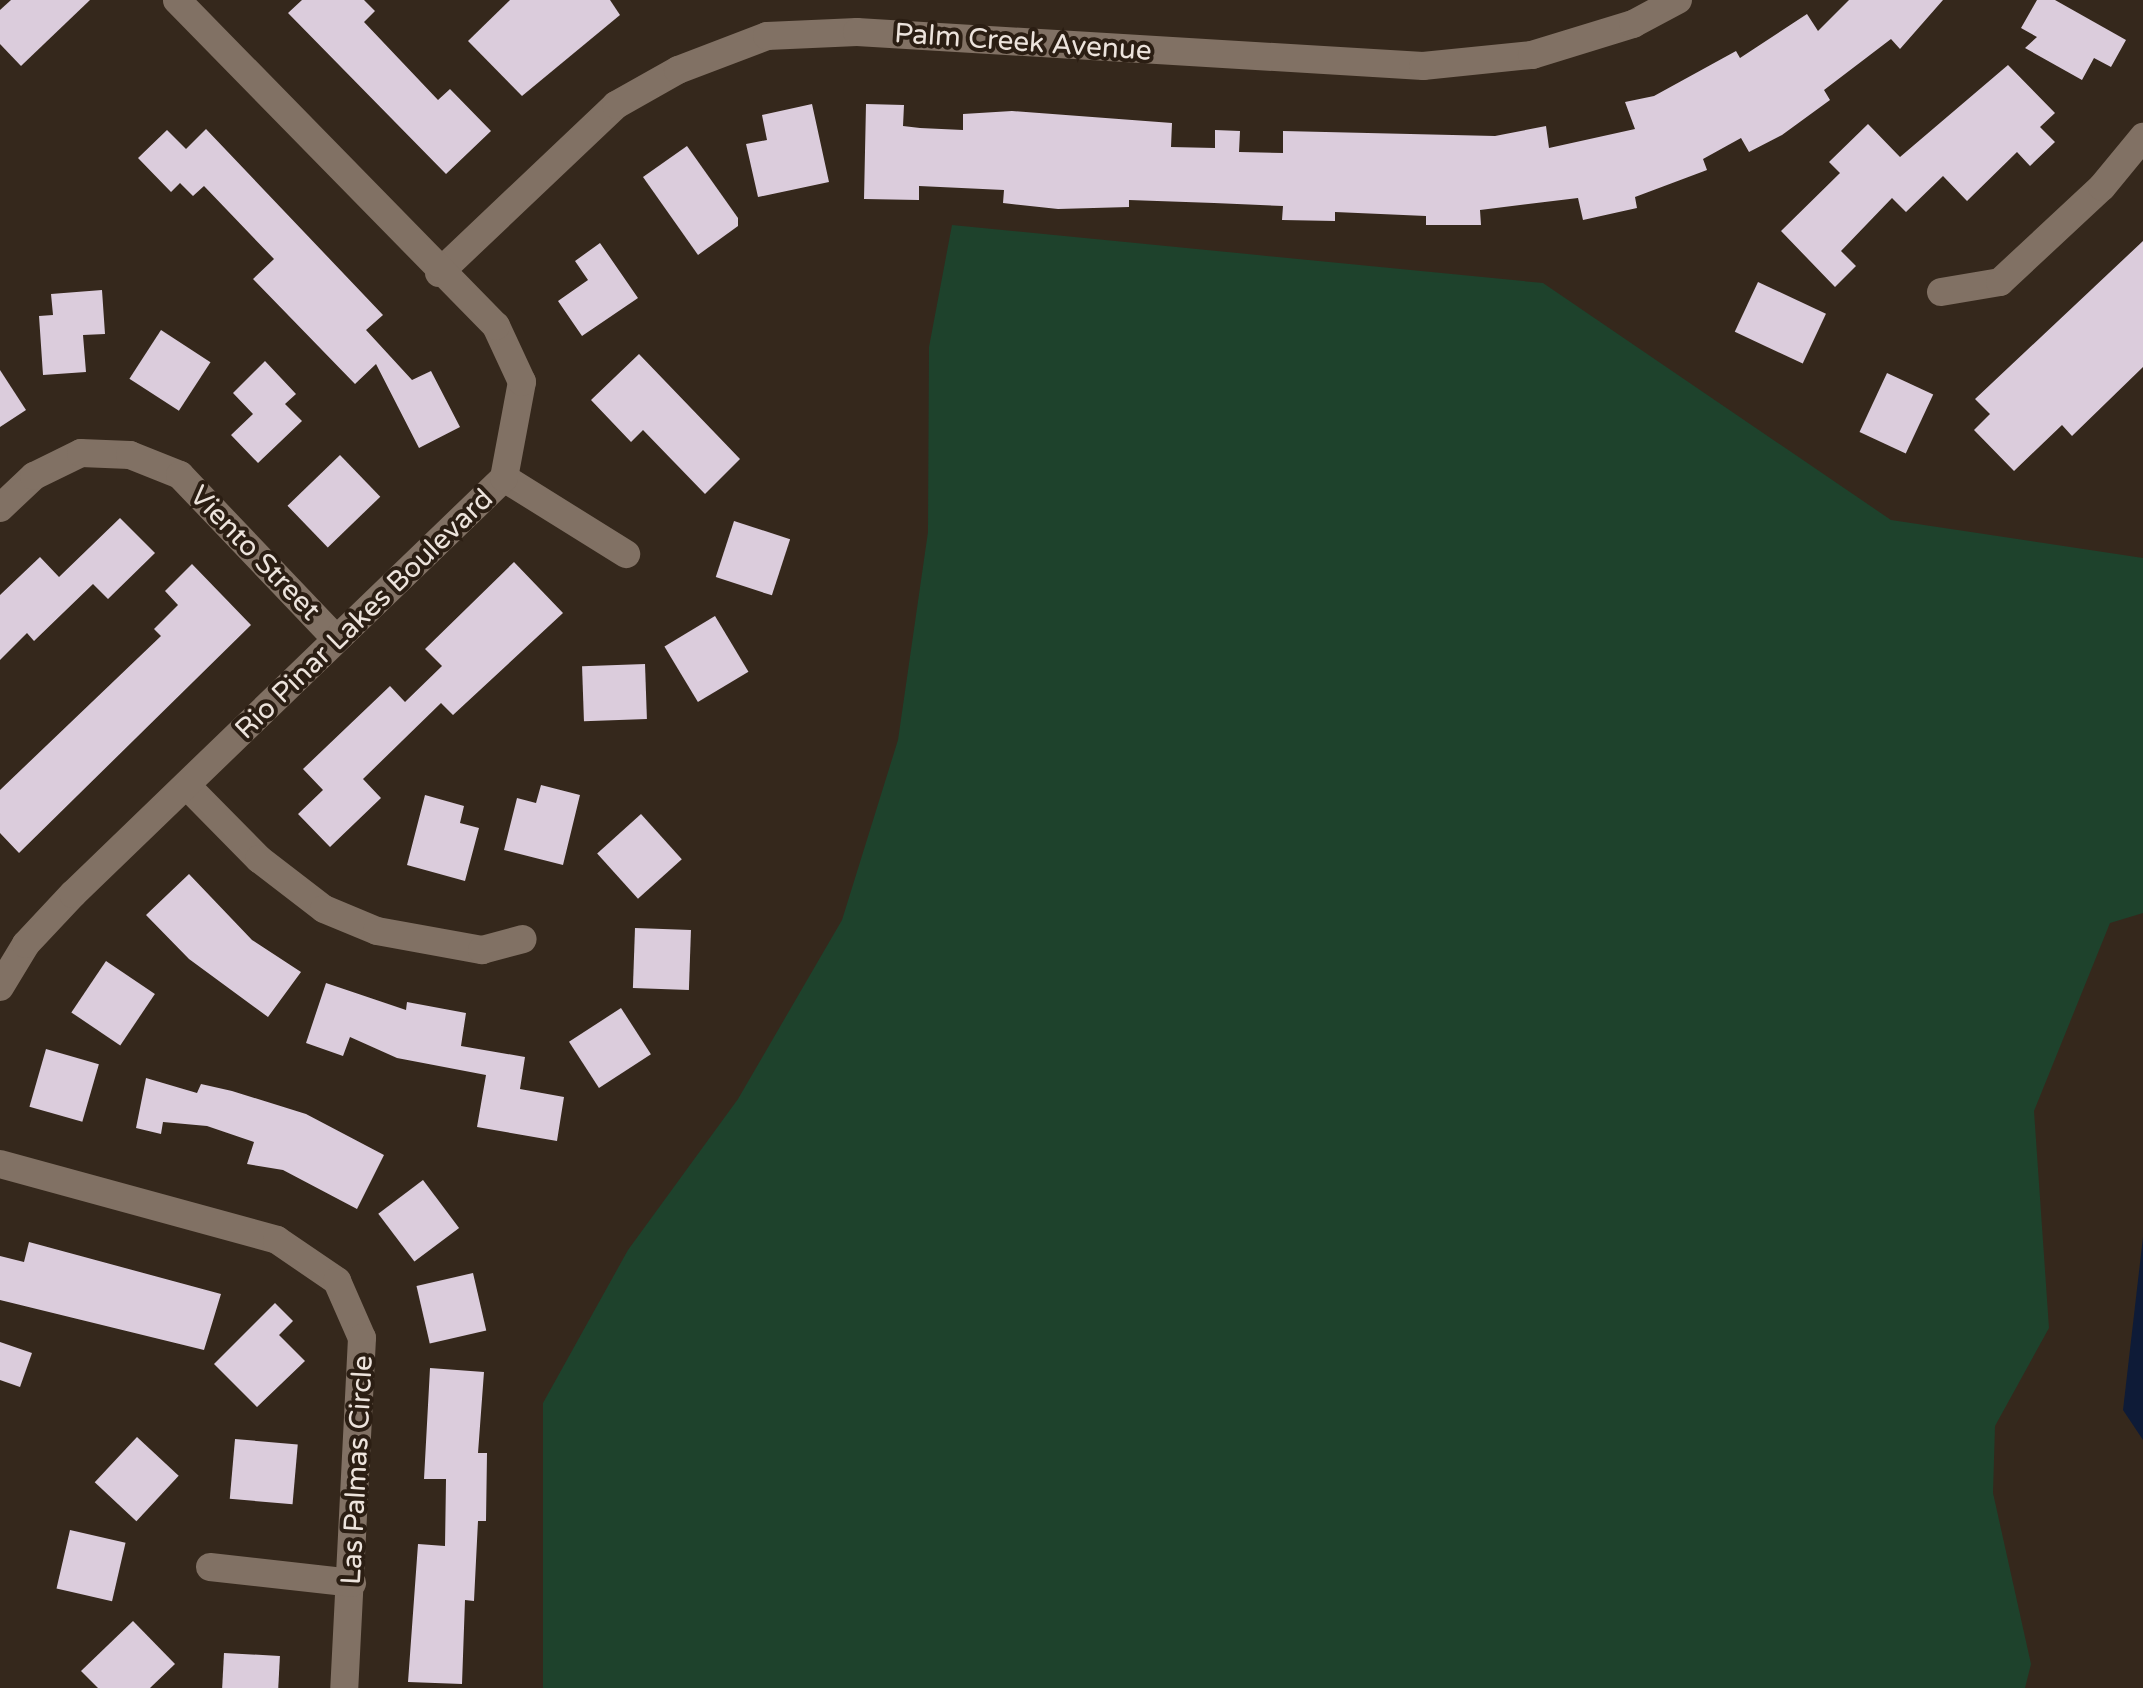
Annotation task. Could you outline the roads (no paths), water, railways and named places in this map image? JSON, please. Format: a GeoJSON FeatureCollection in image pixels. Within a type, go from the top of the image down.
{"type":"FeatureCollection","features":[{"type":"Feature","properties":{"kind":"street","name":"Rio Pinar Lakes Boulevard"},"geometry":{"type":"LineString","coordinates":[[0,987],[26,944],[504,478],[522,382],[496,326],[439,273],[177,0]]}},
{"type":"Feature","properties":{"kind":"street","name":"Palm Creek Avenue"},"geometry":{"type":"LineString","coordinates":[[439,273],[616,105],[678,70],[767,36],[857,32],[1423,66],[1532,55],[1633,24],[1678,0]]}},
{"type":"Feature","properties":{"kind":"street"},"geometry":{"type":"LineString","coordinates":[[1941,292],[2000,282],[2102,187],[2143,137]]}},
{"type":"Feature","properties":{"kind":"street","name":"Viento Street"},"geometry":{"type":"LineString","coordinates":[[0,508],[34,476],[81,453],[130,455],[180,475],[336,639]]}},
{"type":"Feature","properties":{"kind":"street"},"geometry":{"type":"LineString","coordinates":[[504,478],[626,554]]}},
{"type":"Feature","properties":{"kind":"street"},"geometry":{"type":"LineString","coordinates":[[187,786],[259,859],[324,909],[377,931],[482,950],[523,939]]}},
{"type":"Feature","properties":{"kind":"street","name":"Las Palmas Circle"},"geometry":{"type":"LineString","coordinates":[[0,1164],[277,1240],[337,1281],[362,1338],[352,1583],[344,1688]]}},
{"type":"Feature","properties":{"kind":"street"},"geometry":{"type":"LineString","coordinates":[[210,1567],[352,1583]]}},
{"type":"Feature","properties":{"kind":"water"},"geometry":{"type":"Polygon","coordinates":[[[2143,1237],[2143,1440],[2123,1410],[2143,1237]]]}}]}
